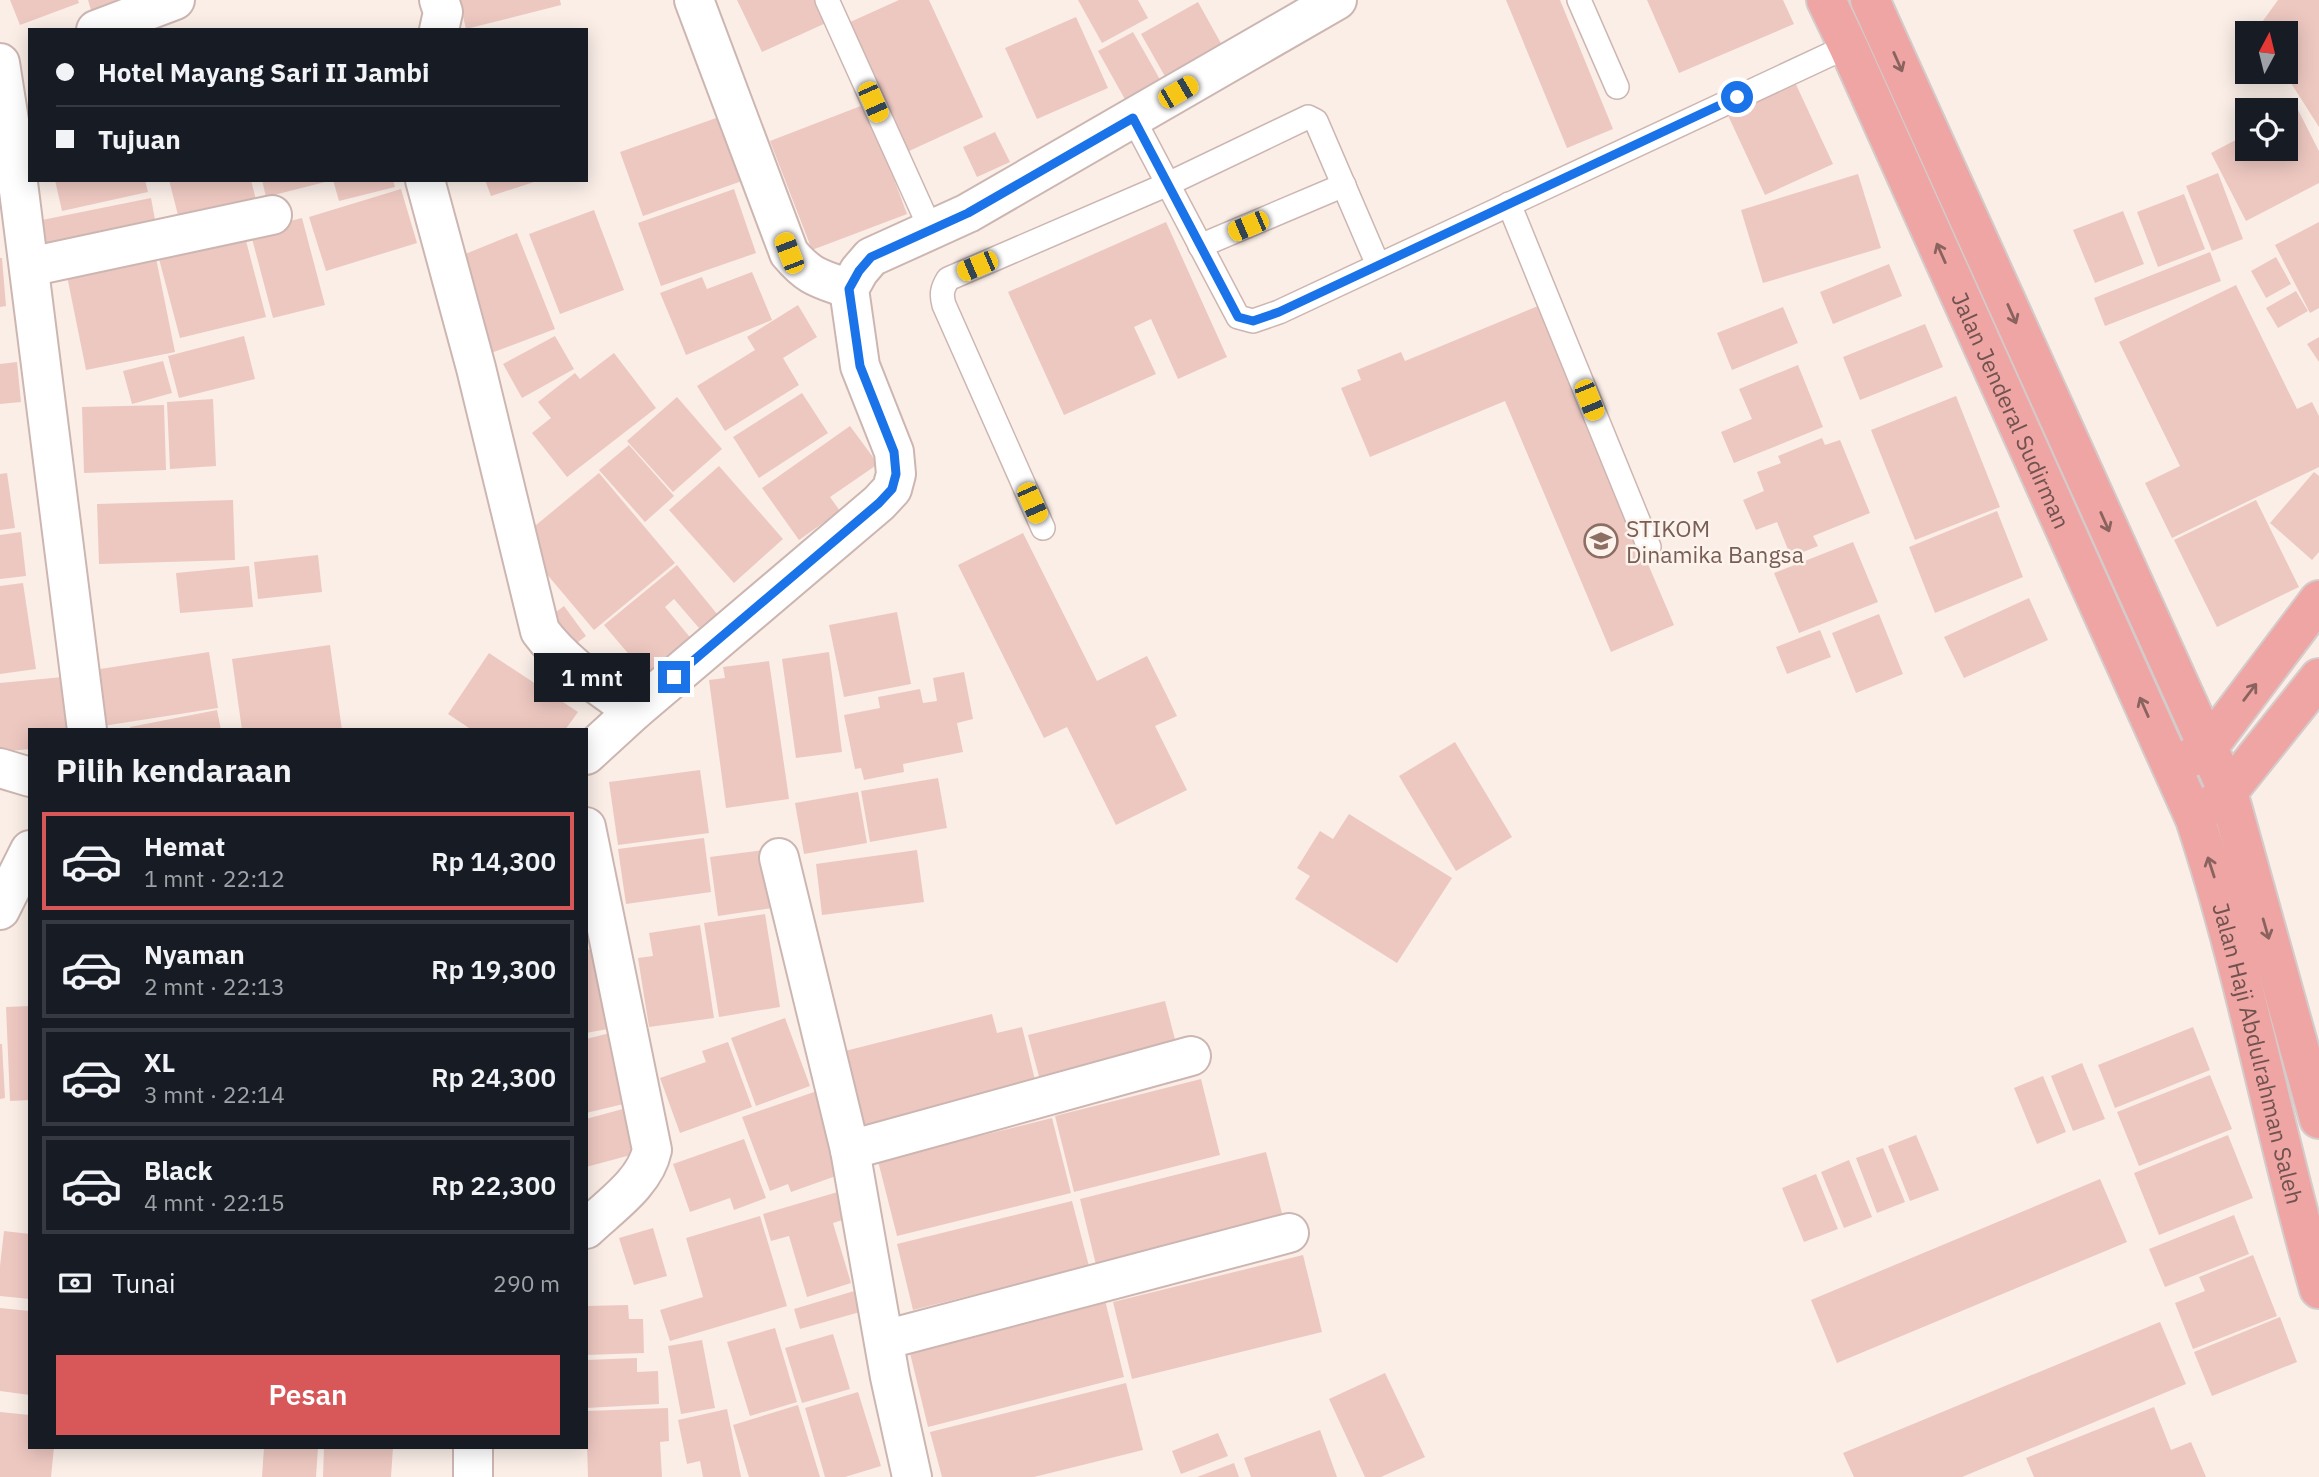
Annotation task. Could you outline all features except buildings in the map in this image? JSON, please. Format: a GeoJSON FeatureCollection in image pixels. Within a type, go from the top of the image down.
{"type":"FeatureCollection","features":[{"type":"Feature","properties":{"kind":"highway","name":"Jalan Jenderal Sudirman"},"geometry":{"type":"LineString","coordinates":[[1826,0],[2195,819]]}},
{"type":"Feature","properties":{"kind":"highway","name":"Jalan Jenderal Sudirman"},"geometry":{"type":"LineString","coordinates":[[1870,0],[2228,792]]}},
{"type":"Feature","properties":{"kind":"highway"},"geometry":{"type":"LineString","coordinates":[[2172,769],[2209,746],[2319,600]]}},
{"type":"Feature","properties":{"kind":"highway"},"geometry":{"type":"LineString","coordinates":[[2195,819],[2228,792],[2319,678]]}},
{"type":"Feature","properties":{"kind":"highway","name":"Jalan Haji Abdulrahman Saleh"},"geometry":{"type":"LineString","coordinates":[[2228,792],[2319,1119]]}},
{"type":"Feature","properties":{"kind":"highway","name":"Jalan Haji Abdulrahman Saleh"},"geometry":{"type":"LineString","coordinates":[[2195,819],[2215,879],[2296,1208],[2319,1289]]}},
{"type":"Feature","properties":{"kind":"street"},"geometry":{"type":"LineString","coordinates":[[101,28],[176,0]]}},
{"type":"Feature","properties":{"kind":"street"},"geometry":{"type":"LineString","coordinates":[[439,0],[443,12],[439,28]]}},
{"type":"Feature","properties":{"kind":"street"},"geometry":{"type":"LineString","coordinates":[[694,0],[789,253],[803,270],[811,275],[849,289]]}},
{"type":"Feature","properties":{"kind":"street"},"geometry":{"type":"LineString","coordinates":[[588,753],[892,489],[896,474],[894,452],[860,366],[849,289],[871,257],[968,213],[1337,0]]}},
{"type":"Feature","properties":{"kind":"street"},"geometry":{"type":"LineString","coordinates":[[28,56],[0,65],[8,161],[29,267],[86,728]]}},
{"type":"Feature","properties":{"kind":"street"},"geometry":{"type":"LineString","coordinates":[[426,182],[476,368],[540,631],[553,649],[634,712]]}},
{"type":"Feature","properties":{"kind":"street"},"geometry":{"type":"LineString","coordinates":[[29,267],[272,215]]}},
{"type":"Feature","properties":{"kind":"street"},"geometry":{"type":"LineString","coordinates":[[0,768],[28,776]]}},
{"type":"Feature","properties":{"kind":"street"},"geometry":{"type":"LineString","coordinates":[[588,837],[652,1150],[649,1165],[641,1177],[588,1226]]}},
{"type":"Feature","properties":{"kind":"street"},"geometry":{"type":"LineString","coordinates":[[0,910],[28,854]]}},
{"type":"Feature","properties":{"kind":"street"},"geometry":{"type":"LineString","coordinates":[[779,858],[850,1150],[890,1377],[912,1477]]}},
{"type":"Feature","properties":{"kind":"street"},"geometry":{"type":"LineString","coordinates":[[850,1150],[1191,1056]]}},
{"type":"Feature","properties":{"kind":"street"},"geometry":{"type":"LineString","coordinates":[[884,1340],[1289,1233]]}},
{"type":"Feature","properties":{"kind":"street"},"geometry":{"type":"LineString","coordinates":[[473,1477],[474,1449]]}},
{"type":"Feature","properties":{"kind":"lane"},"geometry":{"type":"LineString","coordinates":[[827,0],[930,230]]}},
{"type":"Feature","properties":{"kind":"lane"},"geometry":{"type":"LineString","coordinates":[[1579,0],[1617,87]]}},
{"type":"Feature","properties":{"kind":"lane"},"geometry":{"type":"LineString","coordinates":[[1133,118],[1238,317],[1253,321],[1279,312],[1848,46]]}},
{"type":"Feature","properties":{"kind":"lane"},"geometry":{"type":"LineString","coordinates":[[1043,528],[944,305],[941,296],[943,287],[953,276],[1168,184],[1308,117],[1316,121],[1378,265]]}},
{"type":"Feature","properties":{"kind":"lane"},"geometry":{"type":"LineString","coordinates":[[1200,246],[1344,185]]}},
{"type":"Feature","properties":{"kind":"lane"},"geometry":{"type":"LineString","coordinates":[[1509,204],[1649,547]]}},
{"type":"Feature","properties":{"kind":"place","name":"STIKOM Dinamika Bangsa"},"geometry":{"type":"Point","coordinates":[1601,541]}},
{"type":"Feature","properties":{"kind":"route"},"geometry":{"type":"LineString","coordinates":[[674,677],[879,503],[892,489],[896,474],[894,452],[860,366],[849,289],[871,257],[968,213],[1133,118],[1238,317],[1253,321],[1279,312],[1737,97]]}}]}
